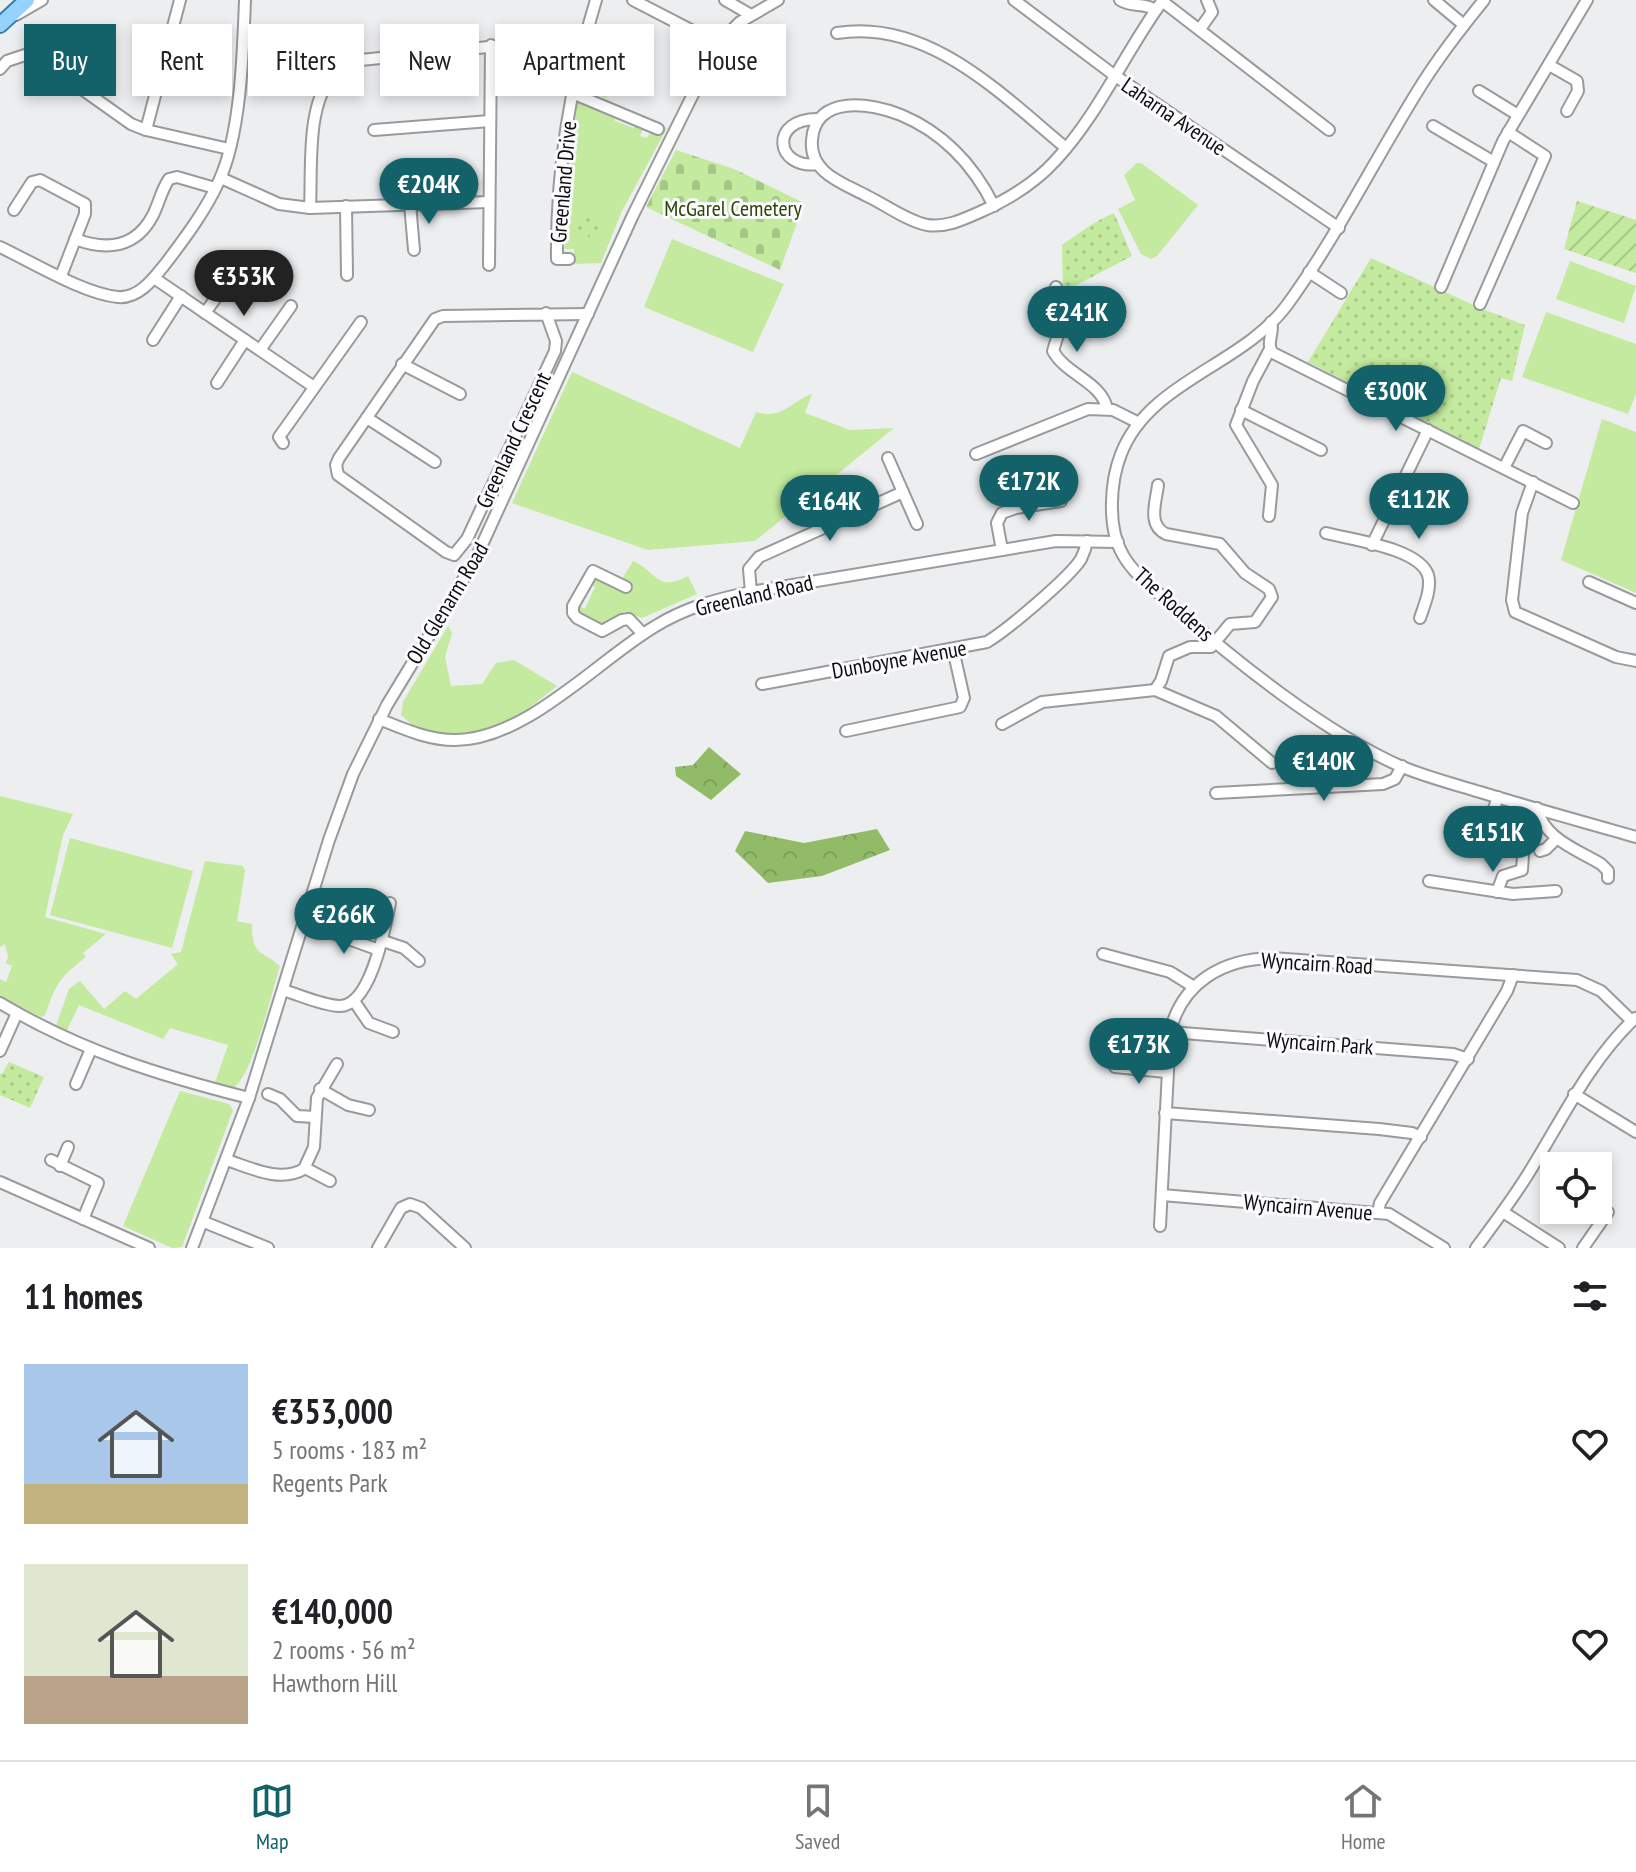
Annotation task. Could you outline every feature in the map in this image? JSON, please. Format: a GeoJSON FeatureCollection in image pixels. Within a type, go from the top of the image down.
{"type":"FeatureCollection","features":[{"type":"Feature","properties":{"kind":"main road"},"geometry":{"type":"LineString","coordinates":[[5,21],[27,0]]}},
{"type":"Feature","properties":{"kind":"street"},"geometry":{"type":"LineString","coordinates":[[5,21],[42,0]]}},
{"type":"Feature","properties":{"kind":"street"},"geometry":{"type":"LineString","coordinates":[[146,130],[180,0]]}},
{"type":"Feature","properties":{"kind":"street"},"geometry":{"type":"LineString","coordinates":[[0,247],[94,291],[120,298],[136,294],[154,278],[181,243],[218,183],[229,149],[240,84],[245,0]]}},
{"type":"Feature","properties":{"kind":"street","name":"Greenland Drive"},"geometry":{"type":"LineString","coordinates":[[589,24],[596,0]]}},
{"type":"Feature","properties":{"kind":"street"},"geometry":{"type":"LineString","coordinates":[[633,0],[679,24]]}},
{"type":"Feature","properties":{"kind":"street"},"geometry":{"type":"LineString","coordinates":[[725,0],[751,15]]}},
{"type":"Feature","properties":{"kind":"street","name":"Old Glenarm Road"},"geometry":{"type":"LineString","coordinates":[[739,24],[778,0]]}},
{"type":"Feature","properties":{"kind":"street","name":"Laharna Avenue"},"geometry":{"type":"LineString","coordinates":[[1014,0],[1114,75],[1339,228]]}},
{"type":"Feature","properties":{"kind":"street"},"geometry":{"type":"LineString","coordinates":[[1120,0],[1130,5],[1160,4],[1200,29],[1329,130]]}},
{"type":"Feature","properties":{"kind":"street"},"geometry":{"type":"LineString","coordinates":[[1200,29],[1212,12],[1207,0]]}},
{"type":"Feature","properties":{"kind":"street"},"geometry":{"type":"LineString","coordinates":[[1434,0],[1464,25]]}},
{"type":"Feature","properties":{"kind":"street","name":"The Roddens"},"geometry":{"type":"LineString","coordinates":[[1484,0],[1420,87],[1339,228],[1285,307],[1234,354],[1162,398],[1139,423],[1116,466],[1113,496],[1118,542],[1132,567],[1215,642],[1359,744],[1402,766],[1636,837]]}},
{"type":"Feature","properties":{"kind":"street"},"geometry":{"type":"LineString","coordinates":[[1441,287],[1508,132],[1587,0]]}},
{"type":"Feature","properties":{"kind":"street"},"geometry":{"type":"LineString","coordinates":[[819,119],[811,142],[818,164],[829,176],[916,221],[931,225],[950,223],[994,206],[1039,175],[1066,148],[1160,4]]}},
{"type":"Feature","properties":{"kind":"street"},"geometry":{"type":"LineString","coordinates":[[837,33],[860,30],[885,33],[945,56],[982,78],[1066,148]]}},
{"type":"Feature","properties":{"kind":"street"},"geometry":{"type":"LineString","coordinates":[[489,265],[491,45]]}},
{"type":"Feature","properties":{"kind":"street"},"geometry":{"type":"LineString","coordinates":[[310,208],[315,113],[320,95],[331,78],[351,61],[495,45]]}},
{"type":"Feature","properties":{"kind":"street"},"geometry":{"type":"LineString","coordinates":[[0,69],[7,61],[31,53],[131,124],[229,149]]}},
{"type":"Feature","properties":{"kind":"street"},"geometry":{"type":"LineString","coordinates":[[1549,65],[1577,81],[1578,91],[1567,111]]}},
{"type":"Feature","properties":{"kind":"street"},"geometry":{"type":"LineString","coordinates":[[1479,91],[1518,115]]}},
{"type":"Feature","properties":{"kind":"street","name":"Greenland Drive"},"geometry":{"type":"LineString","coordinates":[[569,259],[557,259],[556,229],[560,165],[572,96]]}},
{"type":"Feature","properties":{"kind":"street"},"geometry":{"type":"LineString","coordinates":[[579,96],[658,129]]}},
{"type":"Feature","properties":{"kind":"street","name":"Old Glenarm Road"},"geometry":{"type":"LineString","coordinates":[[192,1248],[249,1098],[353,774],[379,719],[475,560],[693,96]]}},
{"type":"Feature","properties":{"kind":"street"},"geometry":{"type":"LineString","coordinates":[[818,164],[806,165],[785,153],[785,131],[791,125],[819,119],[837,106],[855,105],[891,111],[945,140],[978,178],[994,206]]}},
{"type":"Feature","properties":{"kind":"street"},"geometry":{"type":"LineString","coordinates":[[374,130],[490,121]]}},
{"type":"Feature","properties":{"kind":"street"},"geometry":{"type":"LineString","coordinates":[[1433,126],[1494,162]]}},
{"type":"Feature","properties":{"kind":"street"},"geometry":{"type":"LineString","coordinates":[[1480,304],[1545,156],[1508,132]]}},
{"type":"Feature","properties":{"kind":"street"},"geometry":{"type":"LineString","coordinates":[[75,239],[98,247],[135,238],[153,215],[159,194],[169,179],[177,177],[218,183],[279,204],[310,208],[489,202]]}},
{"type":"Feature","properties":{"kind":"street"},"geometry":{"type":"LineString","coordinates":[[14,210],[32,182],[40,180],[85,204],[85,214],[61,276]]}},
{"type":"Feature","properties":{"kind":"street"},"geometry":{"type":"LineString","coordinates":[[410,204],[414,250]]}},
{"type":"Feature","properties":{"kind":"street"},"geometry":{"type":"LineString","coordinates":[[346,206],[347,275]]}},
{"type":"Feature","properties":{"kind":"street"},"geometry":{"type":"LineString","coordinates":[[1309,272],[1341,293]]}},
{"type":"Feature","properties":{"kind":"street"},"geometry":{"type":"LineString","coordinates":[[154,278],[314,387]]}},
{"type":"Feature","properties":{"kind":"street"},"geometry":{"type":"LineString","coordinates":[[205,313],[228,281]]}},
{"type":"Feature","properties":{"kind":"street"},"geometry":{"type":"LineString","coordinates":[[1056,287],[1060,328],[1053,351],[1065,366],[1102,395],[1107,409]]}},
{"type":"Feature","properties":{"kind":"street"},"geometry":{"type":"LineString","coordinates":[[153,340],[181,296]]}},
{"type":"Feature","properties":{"kind":"street"},"geometry":{"type":"LineString","coordinates":[[260,350],[291,306]]}},
{"type":"Feature","properties":{"kind":"street","name":"Greenland Crescent"},"geometry":{"type":"LineString","coordinates":[[546,313],[556,341],[555,351],[467,539],[454,555],[338,475],[336,465],[339,458],[430,324],[443,316],[546,313],[588,314]]}},
{"type":"Feature","properties":{"kind":"street"},"geometry":{"type":"LineString","coordinates":[[283,443],[279,437],[361,322]]}},
{"type":"Feature","properties":{"kind":"street"},"geometry":{"type":"LineString","coordinates":[[1269,516],[1272,485],[1236,425],[1270,349],[1271,322]]}},
{"type":"Feature","properties":{"kind":"street"},"geometry":{"type":"LineString","coordinates":[[217,383],[245,340]]}},
{"type":"Feature","properties":{"kind":"street"},"geometry":{"type":"LineString","coordinates":[[1270,349],[1573,503]]}},
{"type":"Feature","properties":{"kind":"street"},"geometry":{"type":"LineString","coordinates":[[402,364],[460,394]]}},
{"type":"Feature","properties":{"kind":"street"},"geometry":{"type":"LineString","coordinates":[[976,454],[1085,409],[1107,409],[1130,416],[1139,423]]}},
{"type":"Feature","properties":{"kind":"street"},"geometry":{"type":"LineString","coordinates":[[1241,410],[1321,450]]}},
{"type":"Feature","properties":{"kind":"street"},"geometry":{"type":"LineString","coordinates":[[367,418],[435,462]]}},
{"type":"Feature","properties":{"kind":"street"},"geometry":{"type":"LineString","coordinates":[[1372,545],[1428,430]]}},
{"type":"Feature","properties":{"kind":"street"},"geometry":{"type":"LineString","coordinates":[[1504,468],[1523,431],[1546,443]]}},
{"type":"Feature","properties":{"kind":"street"},"geometry":{"type":"LineString","coordinates":[[888,458],[917,524]]}},
{"type":"Feature","properties":{"kind":"street"},"geometry":{"type":"LineString","coordinates":[[1533,482],[1522,513],[1512,600],[1515,612],[1616,657],[1636,661]]}},
{"type":"Feature","properties":{"kind":"street"},"geometry":{"type":"LineString","coordinates":[[1155,690],[1169,656],[1190,647],[1211,647],[1229,625],[1257,621],[1271,601],[1271,592],[1244,572],[1219,543],[1158,530],[1154,520],[1158,485]]}},
{"type":"Feature","properties":{"kind":"street"},"geometry":{"type":"LineString","coordinates":[[751,592],[749,569],[759,557],[903,492]]}},
{"type":"Feature","properties":{"kind":"street"},"geometry":{"type":"LineString","coordinates":[[1002,550],[997,523],[1002,513],[1061,501]]}},
{"type":"Feature","properties":{"kind":"street"},"geometry":{"type":"LineString","coordinates":[[1326,533],[1412,557],[1423,567],[1429,582],[1420,618]]}},
{"type":"Feature","properties":{"kind":"street","name":"Greenland Road"},"geometry":{"type":"LineString","coordinates":[[379,719],[440,739],[471,739],[497,732],[542,707],[643,634],[688,610],[751,592],[1056,541],[1118,542]]}},
{"type":"Feature","properties":{"kind":"street","name":"Dunboyne Avenue"},"geometry":{"type":"LineString","coordinates":[[762,684],[984,643],[1004,631],[1074,567],[1084,554],[1087,541]]}},
{"type":"Feature","properties":{"kind":"street"},"geometry":{"type":"LineString","coordinates":[[626,587],[593,571],[572,612],[602,631],[628,619],[643,634]]}},
{"type":"Feature","properties":{"kind":"street"},"geometry":{"type":"LineString","coordinates":[[1589,582],[1636,603]]}},
{"type":"Feature","properties":{"kind":"street"},"geometry":{"type":"LineString","coordinates":[[846,731],[959,708],[964,697],[953,649]]}},
{"type":"Feature","properties":{"kind":"street"},"geometry":{"type":"LineString","coordinates":[[1002,724],[1042,702],[1155,690],[1216,716],[1272,763]]}},
{"type":"Feature","properties":{"kind":"street"},"geometry":{"type":"LineString","coordinates":[[1216,793],[1383,784],[1394,780],[1402,766]]}},
{"type":"Feature","properties":{"kind":"street"},"geometry":{"type":"LineString","coordinates":[[1497,892],[1503,876],[1522,870],[1525,826],[1518,822],[1499,824],[1494,820],[1492,814],[1498,797]]}},
{"type":"Feature","properties":{"kind":"street"},"geometry":{"type":"LineString","coordinates":[[1537,808],[1546,831],[1601,864],[1608,871],[1608,878]]}},
{"type":"Feature","properties":{"kind":"street"},"geometry":{"type":"LineString","coordinates":[[1540,851],[1557,838]]}},
{"type":"Feature","properties":{"kind":"street"},"geometry":{"type":"LineString","coordinates":[[1433,879],[1497,892],[1554,895]]}},
{"type":"Feature","properties":{"kind":"street"},"geometry":{"type":"LineString","coordinates":[[283,990],[338,1006],[354,1001],[363,990],[381,945],[390,903]]}},
{"type":"Feature","properties":{"kind":"street"},"geometry":{"type":"LineString","coordinates":[[321,929],[404,948],[419,961]]}},
{"type":"Feature","properties":{"kind":"street"},"geometry":{"type":"LineString","coordinates":[[1103,954],[1170,972],[1194,987]]}},
{"type":"Feature","properties":{"kind":"street","name":"Wyncairn Road"},"geometry":{"type":"LineString","coordinates":[[1160,1226],[1170,1032],[1178,1008],[1194,987],[1209,974],[1227,965],[1263,958],[1586,983],[1634,1018]]}},
{"type":"Feature","properties":{"kind":"street"},"geometry":{"type":"LineString","coordinates":[[1378,1212],[1380,1203],[1509,988],[1513,975]]}},
{"type":"Feature","properties":{"kind":"street"},"geometry":{"type":"LineString","coordinates":[[354,1001],[369,1023],[393,1032]]}},
{"type":"Feature","properties":{"kind":"street"},"geometry":{"type":"LineString","coordinates":[[0,1003],[91,1049],[161,1076],[249,1098]]}},
{"type":"Feature","properties":{"kind":"street"},"geometry":{"type":"LineString","coordinates":[[0,1051],[17,1013]]}},
{"type":"Feature","properties":{"kind":"street"},"geometry":{"type":"LineString","coordinates":[[1476,1248],[1533,1166],[1601,1054],[1634,1018]]}},
{"type":"Feature","properties":{"kind":"street","name":"Wyncairn Park"},"geometry":{"type":"LineString","coordinates":[[1170,1032],[1453,1054],[1468,1059]]}},
{"type":"Feature","properties":{"kind":"street"},"geometry":{"type":"LineString","coordinates":[[76,1084],[91,1049]]}},
{"type":"Feature","properties":{"kind":"street"},"geometry":{"type":"LineString","coordinates":[[227,1160],[279,1175],[292,1174],[305,1168],[313,1150],[320,1089],[337,1064]]}},
{"type":"Feature","properties":{"kind":"street"},"geometry":{"type":"LineString","coordinates":[[1115,1067],[1166,1072]]}},
{"type":"Feature","properties":{"kind":"street"},"geometry":{"type":"LineString","coordinates":[[320,1089],[348,1105],[369,1110]]}},
{"type":"Feature","properties":{"kind":"street"},"geometry":{"type":"LineString","coordinates":[[268,1094],[282,1100],[297,1116],[315,1117]]}},
{"type":"Feature","properties":{"kind":"street"},"geometry":{"type":"LineString","coordinates":[[1574,1094],[1636,1132]]}},
{"type":"Feature","properties":{"kind":"street"},"geometry":{"type":"LineString","coordinates":[[1165,1113],[1379,1129],[1421,1137]]}},
{"type":"Feature","properties":{"kind":"street"},"geometry":{"type":"LineString","coordinates":[[68,1147],[55,1163],[98,1183],[83,1219]]}},
{"type":"Feature","properties":{"kind":"street"},"geometry":{"type":"LineString","coordinates":[[305,1168],[330,1181]]}},
{"type":"Feature","properties":{"kind":"street"},"geometry":{"type":"LineString","coordinates":[[0,1182],[149,1248]]}},
{"type":"Feature","properties":{"kind":"street","name":"Wyncairn Avenue"},"geometry":{"type":"LineString","coordinates":[[1162,1195],[1378,1212],[1399,1218],[1444,1248]]}},
{"type":"Feature","properties":{"kind":"street"},"geometry":{"type":"LineString","coordinates":[[378,1248],[401,1208],[410,1204],[421,1208],[465,1248]]}},
{"type":"Feature","properties":{"kind":"street"},"geometry":{"type":"LineString","coordinates":[[1503,1212],[1559,1248]]}},
{"type":"Feature","properties":{"kind":"street"},"geometry":{"type":"LineString","coordinates":[[204,1222],[244,1244],[268,1248]]}},
{"type":"Feature","properties":{"kind":"street"},"geometry":{"type":"LineString","coordinates":[[1583,1248],[1600,1224]]}},
{"type":"Feature","properties":{"kind":"green space"},"geometry":{"type":"Polygon","coordinates":[[[582,101],[613,114],[615,121],[634,128],[636,124],[641,125],[640,136],[646,138],[652,131],[657,132],[661,125],[667,128],[622,211],[601,263],[574,264],[574,249],[565,249],[562,213],[566,158],[576,104],[582,101]]]}},
{"type":"Feature","properties":{"kind":"green space","name":"McGarel Cemetery"},"geometry":{"type":"Polygon","coordinates":[[[676,150],[734,169],[804,203],[780,270],[646,207],[676,150]]]}},
{"type":"Feature","properties":{"kind":"green space"},"geometry":{"type":"Polygon","coordinates":[[[1137,163],[1198,205],[1157,256],[1151,259],[1141,254],[1118,209],[1135,200],[1124,175],[1137,163]]]}},
{"type":"Feature","properties":{"kind":"green space"},"geometry":{"type":"Polygon","coordinates":[[[1577,201],[1636,220],[1636,273],[1564,249],[1577,201]]]}},
{"type":"Feature","properties":{"kind":"green space"},"geometry":{"type":"Polygon","coordinates":[[[584,211],[598,222],[597,234],[589,240],[588,234],[579,234],[574,228],[575,220],[584,215],[584,211]]]}},
{"type":"Feature","properties":{"kind":"green space"},"geometry":{"type":"Polygon","coordinates":[[[1114,213],[1132,256],[1063,292],[1062,245],[1114,213]]]}},
{"type":"Feature","properties":{"kind":"green space"},"geometry":{"type":"Polygon","coordinates":[[[672,239],[784,284],[753,352],[644,307],[672,239]]]}},
{"type":"Feature","properties":{"kind":"green space"},"geometry":{"type":"Polygon","coordinates":[[[1371,258],[1525,325],[1512,381],[1501,378],[1479,449],[1308,362],[1371,258]]]}},
{"type":"Feature","properties":{"kind":"green space"},"geometry":{"type":"Polygon","coordinates":[[[1570,261],[1636,286],[1624,323],[1556,299],[1570,261]]]}},
{"type":"Feature","properties":{"kind":"green space"},"geometry":{"type":"Polygon","coordinates":[[[1546,312],[1636,344],[1636,394],[1628,414],[1522,377],[1546,312]]]}},
{"type":"Feature","properties":{"kind":"green space"},"geometry":{"type":"Polygon","coordinates":[[[572,372],[740,448],[756,412],[773,414],[812,394],[805,413],[850,430],[894,428],[755,541],[648,550],[512,503],[572,372]]]}},
{"type":"Feature","properties":{"kind":"green space"},"geometry":{"type":"Polygon","coordinates":[[[1602,419],[1636,432],[1636,593],[1561,560],[1602,419]]]}},
{"type":"Feature","properties":{"kind":"green space"},"geometry":{"type":"Polygon","coordinates":[[[633,561],[663,581],[677,581],[688,576],[697,594],[642,618],[624,612],[601,625],[579,613],[580,606],[585,609],[595,587],[591,583],[593,579],[623,593],[629,584],[622,579],[633,561]]]}},
{"type":"Feature","properties":{"kind":"green space"},"geometry":{"type":"Polygon","coordinates":[[[448,626],[452,633],[445,657],[451,686],[482,684],[496,663],[514,660],[557,686],[519,715],[486,729],[449,734],[415,727],[401,715],[403,702],[448,626]]]}},
{"type":"Feature","properties":{"kind":"green space"},"geometry":{"type":"Polygon","coordinates":[[[709,747],[741,774],[711,800],[676,776],[675,767],[693,765],[709,747]]]}},
{"type":"Feature","properties":{"kind":"green space"},"geometry":{"type":"Polygon","coordinates":[[[0,796],[73,814],[63,835],[45,917],[106,934],[83,953],[86,957],[60,982],[45,1015],[41,1017],[0,996],[0,979],[6,982],[12,966],[6,963],[5,944],[0,947],[0,796]]]}},
{"type":"Feature","properties":{"kind":"green space"},"geometry":{"type":"Polygon","coordinates":[[[877,829],[890,850],[822,876],[768,883],[735,851],[745,831],[804,843],[877,829]]]}},
{"type":"Feature","properties":{"kind":"green space"},"geometry":{"type":"Polygon","coordinates":[[[70,838],[193,871],[172,948],[50,915],[70,838]]]}},
{"type":"Feature","properties":{"kind":"green space"},"geometry":{"type":"Polygon","coordinates":[[[205,861],[243,866],[245,871],[237,921],[252,924],[256,947],[280,966],[255,1050],[234,1087],[215,1083],[228,1045],[170,1028],[163,1039],[79,1005],[66,1032],[56,1026],[69,989],[80,981],[104,1009],[125,991],[136,999],[178,964],[171,954],[181,952],[205,861]]]}},
{"type":"Feature","properties":{"kind":"green space"},"geometry":{"type":"Polygon","coordinates":[[[9,1062],[44,1077],[30,1108],[0,1095],[0,1073],[9,1062]]]}},
{"type":"Feature","properties":{"kind":"green space"},"geometry":{"type":"Polygon","coordinates":[[[180,1091],[229,1104],[233,1110],[182,1247],[172,1248],[123,1226],[180,1091]]]}}]}
